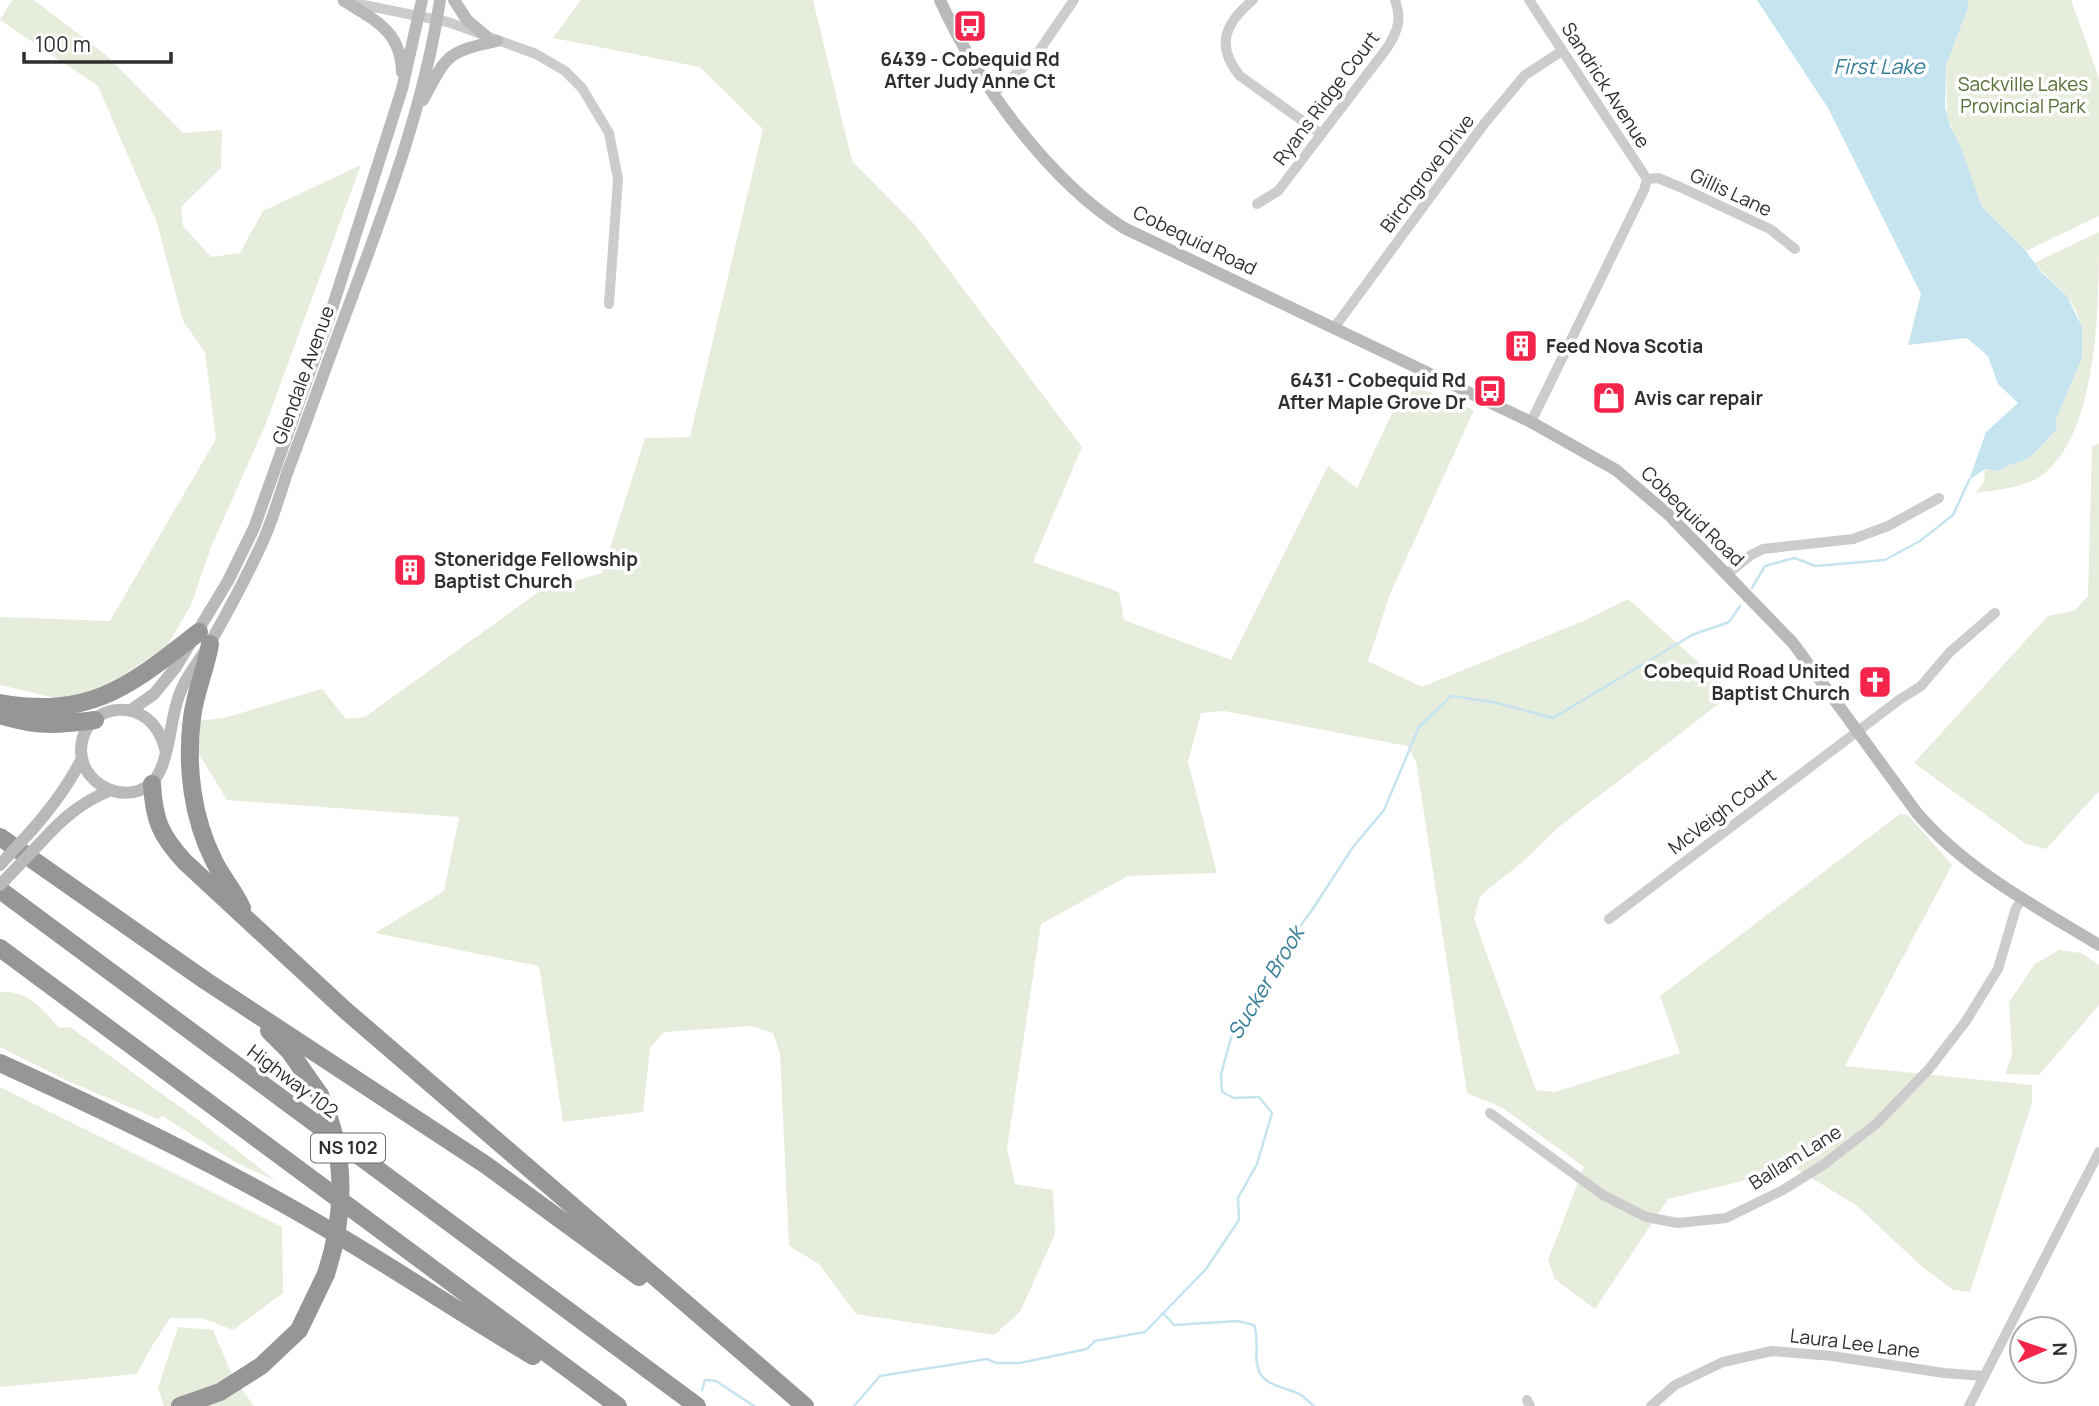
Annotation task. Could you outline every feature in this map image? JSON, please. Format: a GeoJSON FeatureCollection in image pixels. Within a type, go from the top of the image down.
{"type":"FeatureCollection","features":[{"type":"Feature","properties":{"kind":"highway"},"geometry":{"type":"LineString","coordinates":[[0,703],[46,708],[80,704],[121,688],[204,638],[205,670],[196,694],[189,753],[193,794],[202,831],[214,862],[248,920]]}},
{"type":"Feature","properties":{"kind":"highway"},"geometry":{"type":"LineString","coordinates":[[0,715],[27,724],[57,725],[94,720]]}},
{"type":"Feature","properties":{"kind":"highway"},"geometry":{"type":"LineString","coordinates":[[152,784],[158,825],[166,841],[248,920],[345,1010],[806,1406]]}},
{"type":"Feature","properties":{"kind":"highway"},"geometry":{"type":"LineString","coordinates":[[0,837],[206,981],[486,1165],[747,1355]]}},
{"type":"Feature","properties":{"kind":"highway","name":"Highway 102"},"geometry":{"type":"LineString","coordinates":[[0,887],[697,1406]]}},
{"type":"Feature","properties":{"kind":"highway","name":"NS 102"},"geometry":{"type":"LineString","coordinates":[[0,948],[617,1406]]}},
{"type":"Feature","properties":{"kind":"highway"},"geometry":{"type":"LineString","coordinates":[[180,1406],[220,1392],[261,1366],[299,1330],[326,1274],[335,1246],[342,1188],[335,1135],[320,1096],[290,1052],[272,1034],[206,981]]}},
{"type":"Feature","properties":{"kind":"highway"},"geometry":{"type":"LineString","coordinates":[[0,1063],[127,1121],[348,1241],[449,1306],[617,1406]]}},
{"type":"Feature","properties":{"kind":"main road"},"geometry":{"type":"LineString","coordinates":[[343,0],[352,0]]}},
{"type":"Feature","properties":{"kind":"main road"},"geometry":{"type":"LineString","coordinates":[[343,0],[390,33],[400,53],[402,89]]}},
{"type":"Feature","properties":{"kind":"main road","name":"Glendale Avenue"},"geometry":{"type":"LineString","coordinates":[[152,784],[163,763],[183,686],[254,528],[329,318],[402,89],[422,0]]}},
{"type":"Feature","properties":{"kind":"main road","name":"Glendale Avenue"},"geometry":{"type":"LineString","coordinates":[[94,720],[117,709],[131,710],[154,694],[204,638],[264,537],[386,204],[414,116],[440,0]]}},
{"type":"Feature","properties":{"kind":"main road"},"geometry":{"type":"LineString","coordinates":[[454,0],[467,20],[492,39]]}},
{"type":"Feature","properties":{"kind":"main road","name":"Cobequid Road"},"geometry":{"type":"LineString","coordinates":[[940,0],[954,31],[994,93],[1049,163],[1098,212],[1124,228],[1531,422],[1616,470],[1669,515],[1793,643],[1938,838],[1965,861],[2099,945]]}},
{"type":"Feature","properties":{"kind":"main road"},"geometry":{"type":"LineString","coordinates":[[414,116],[440,67],[453,53],[492,39]]}},
{"type":"Feature","properties":{"kind":"main road"},"geometry":{"type":"LineString","coordinates":[[131,710],[155,723],[162,735],[165,749]]}},
{"type":"Feature","properties":{"kind":"main road"},"geometry":{"type":"LineString","coordinates":[[94,720],[84,735],[81,748],[88,774],[97,785],[109,791],[123,793],[152,784]]}},
{"type":"Feature","properties":{"kind":"main road"},"geometry":{"type":"LineString","coordinates":[[0,865],[53,807],[82,758]]}},
{"type":"Feature","properties":{"kind":"main road"},"geometry":{"type":"LineString","coordinates":[[0,887],[72,811],[87,800],[109,791]]}},
{"type":"Feature","properties":{"kind":"street"},"geometry":{"type":"LineString","coordinates":[[343,0],[436,19],[536,54],[565,71],[582,88],[609,133],[618,179],[608,304]]}},
{"type":"Feature","properties":{"kind":"street"},"geometry":{"type":"LineString","coordinates":[[994,93],[1034,58],[1074,0]]}},
{"type":"Feature","properties":{"kind":"street"},"geometry":{"type":"LineString","coordinates":[[1253,0],[1235,17],[1226,37],[1226,52],[1232,66],[1240,76],[1321,134]]}},
{"type":"Feature","properties":{"kind":"street","name":"Ryans Ridge Court"},"geometry":{"type":"LineString","coordinates":[[1257,204],[1278,191],[1394,38],[1399,26],[1399,11],[1395,0]]}},
{"type":"Feature","properties":{"kind":"street","name":"Sandrick Avenue"},"geometry":{"type":"LineString","coordinates":[[1529,0],[1647,178],[1644,190],[1531,422]]}},
{"type":"Feature","properties":{"kind":"street","name":"Birchgrove Drive"},"geometry":{"type":"LineString","coordinates":[[1334,328],[1484,124],[1525,75],[1562,51]]}},
{"type":"Feature","properties":{"kind":"street","name":"Gillis Lane"},"geometry":{"type":"LineString","coordinates":[[1647,178],[1658,178],[1680,187],[1770,229],[1795,250]]}},
{"type":"Feature","properties":{"kind":"street"},"geometry":{"type":"LineString","coordinates":[[1726,575],[1763,549],[1853,539],[1888,526],[1939,498]]}},
{"type":"Feature","properties":{"kind":"street","name":"McVeigh Court"},"geometry":{"type":"LineString","coordinates":[[1609,919],[1857,731],[1913,692],[1950,652],[1995,613]]}},
{"type":"Feature","properties":{"kind":"street","name":"Ballam Lane"},"geometry":{"type":"LineString","coordinates":[[1490,1112],[1603,1195],[1646,1217],[1678,1223],[1726,1218],[1783,1191],[1823,1165],[1876,1124],[1929,1069],[1966,1021],[1998,969],[2016,908],[2023,898]]}},
{"type":"Feature","properties":{"kind":"street"},"geometry":{"type":"LineString","coordinates":[[1969,1406],[2099,1152]]}},
{"type":"Feature","properties":{"kind":"street","name":"Laura Lee Lane"},"geometry":{"type":"LineString","coordinates":[[1651,1406],[1675,1385],[1723,1362],[1772,1351],[1984,1376]]}},
{"type":"Feature","properties":{"kind":"green space"},"geometry":{"type":"Polygon","coordinates":[[[12,0],[34,0],[106,55],[183,133],[222,130],[221,168],[181,207],[183,226],[211,257],[240,253],[263,211],[361,165],[265,426],[211,547],[191,605],[167,646],[80,704],[0,685],[0,617],[110,621],[216,439],[205,352],[183,321],[157,223],[98,86],[0,20],[12,0]]]}},
{"type":"Feature","properties":{"kind":"green space"},"geometry":{"type":"Polygon","coordinates":[[[581,0],[813,0],[852,161],[916,226],[1082,447],[1033,562],[1119,592],[1124,620],[1231,660],[1328,466],[1357,488],[1406,383],[1474,410],[1390,594],[1368,661],[1422,687],[1588,619],[1628,599],[1733,693],[1560,826],[1526,859],[1480,896],[1474,919],[1536,1090],[1555,1092],[1680,1053],[1660,996],[1900,814],[1908,815],[1952,865],[1845,1066],[2032,1085],[2032,1103],[1970,1292],[1953,1290],[1920,1265],[1856,1205],[1795,1168],[1668,1199],[1595,1309],[1555,1279],[1548,1260],[1584,1167],[1503,1108],[1467,1093],[1416,761],[1407,746],[1224,711],[1201,713],[1188,762],[1217,873],[1128,876],[1041,924],[1007,1148],[1015,1184],[1053,1190],[1055,1234],[1020,1312],[994,1335],[856,1314],[819,1264],[789,1246],[780,1054],[773,1033],[751,1026],[664,1032],[650,1048],[643,1112],[563,1122],[539,966],[375,933],[444,891],[459,817],[227,800],[180,723],[224,718],[322,689],[346,719],[365,717],[540,591],[602,573],[645,438],[690,437],[763,129],[700,67],[553,38],[581,0]]]}},
{"type":"Feature","properties":{"kind":"green space","name":"Sackville Lakes Provincial Park"},"geometry":{"type":"Polygon","coordinates":[[[1968,0],[2071,0],[2099,78],[2099,216],[2026,251],[1982,207],[1947,116],[1946,66],[1968,8],[1968,0]]]}},
{"type":"Feature","properties":{"kind":"green space"},"geometry":{"type":"Polygon","coordinates":[[[2099,232],[2096,331],[2084,402],[2073,433],[2058,459],[2038,478],[2000,490],[1976,493],[1984,481],[1985,469],[1999,471],[2026,459],[2057,429],[2056,419],[2079,359],[2081,329],[2069,299],[2034,263],[2099,232]]]}},
{"type":"Feature","properties":{"kind":"green space"},"geometry":{"type":"Polygon","coordinates":[[[2099,443],[2099,791],[2046,849],[2026,844],[1914,763],[2048,616],[2074,611],[2088,596],[2092,447],[2099,443]]]}},
{"type":"Feature","properties":{"kind":"green space"},"geometry":{"type":"Polygon","coordinates":[[[2059,950],[2081,953],[2099,965],[2099,1005],[2039,1075],[2005,1074],[2012,1055],[2009,1002],[2035,964],[2059,950]]]}},
{"type":"Feature","properties":{"kind":"green space"},"geometry":{"type":"Polygon","coordinates":[[[0,992],[19,994],[34,1002],[59,1028],[70,1027],[198,1120],[276,1181],[235,1162],[162,1116],[158,1119],[70,1082],[0,1047],[0,992]]]}},
{"type":"Feature","properties":{"kind":"green space"},"geometry":{"type":"Polygon","coordinates":[[[0,1087],[282,1227],[283,1293],[233,1330],[202,1318],[170,1318],[137,1374],[0,1387],[0,1087]]]}},
{"type":"Feature","properties":{"kind":"green space"},"geometry":{"type":"Polygon","coordinates":[[[178,1327],[213,1330],[233,1377],[254,1406],[164,1406],[158,1388],[178,1327]]]}},
{"type":"Feature","properties":{"kind":"water","name":"First Lake"},"geometry":{"type":"Polygon","coordinates":[[[1757,0],[1968,0],[1968,8],[1946,66],[1945,107],[1950,126],[1960,145],[1982,207],[2026,251],[2041,272],[2067,296],[2082,327],[2082,358],[2056,419],[2057,429],[2026,459],[1999,471],[1985,469],[1969,480],[1986,432],[2018,403],[1998,384],[1988,356],[1967,338],[1908,345],[1921,294],[1828,108],[1757,0]]]}},
{"type":"Feature","properties":{"kind":"waterway","name":"Sucker Brook"},"geometry":{"type":"LineString","coordinates":[[1752,588],[1765,566],[1794,558],[1816,566],[1885,560],[1920,541],[1953,515],[1969,480]]}},
{"type":"Feature","properties":{"kind":"waterway","name":"Sucker Brook"},"geometry":{"type":"LineString","coordinates":[[854,1406],[880,1376],[987,1359],[996,1363],[1020,1363],[1087,1349],[1095,1341],[1145,1332],[1206,1269],[1239,1220],[1238,1198],[1257,1164],[1272,1113],[1259,1097],[1234,1098],[1222,1092],[1221,1074],[1233,1031],[1252,1006],[1280,953],[1353,847],[1384,810],[1419,727],[1451,696],[1493,702],[1553,718],[1692,635],[1729,622],[1740,606]]}},
{"type":"Feature","properties":{"kind":"waterway"},"geometry":{"type":"LineString","coordinates":[[1164,1314],[1174,1325],[1238,1321],[1254,1325],[1259,1372],[1268,1382],[1301,1395],[1314,1406]]}},
{"type":"Feature","properties":{"kind":"waterway","name":"Sucker Brook"},"geometry":{"type":"LineString","coordinates":[[702,1390],[705,1380],[716,1381],[754,1406]]}},
{"type":"Feature","properties":{"kind":"place","name":"6439 - Cobequid Rd After Judy Anne Ct"},"geometry":{"type":"Point","coordinates":[970,26]}},
{"type":"Feature","properties":{"kind":"place","name":"Feed Nova Scotia"},"geometry":{"type":"Point","coordinates":[1521,346]}},
{"type":"Feature","properties":{"kind":"place","name":"6431 - Cobequid Rd After Maple Grove Dr"},"geometry":{"type":"Point","coordinates":[1490,391]}},
{"type":"Feature","properties":{"kind":"place","name":"Avis car repair"},"geometry":{"type":"Point","coordinates":[1609,398]}},
{"type":"Feature","properties":{"kind":"place","name":"Stoneridge Fellowship Baptist Church"},"geometry":{"type":"Point","coordinates":[410,570]}},
{"type":"Feature","properties":{"kind":"place","name":"Cobequid Road United Baptist Church"},"geometry":{"type":"Point","coordinates":[1875,682]}}]}
